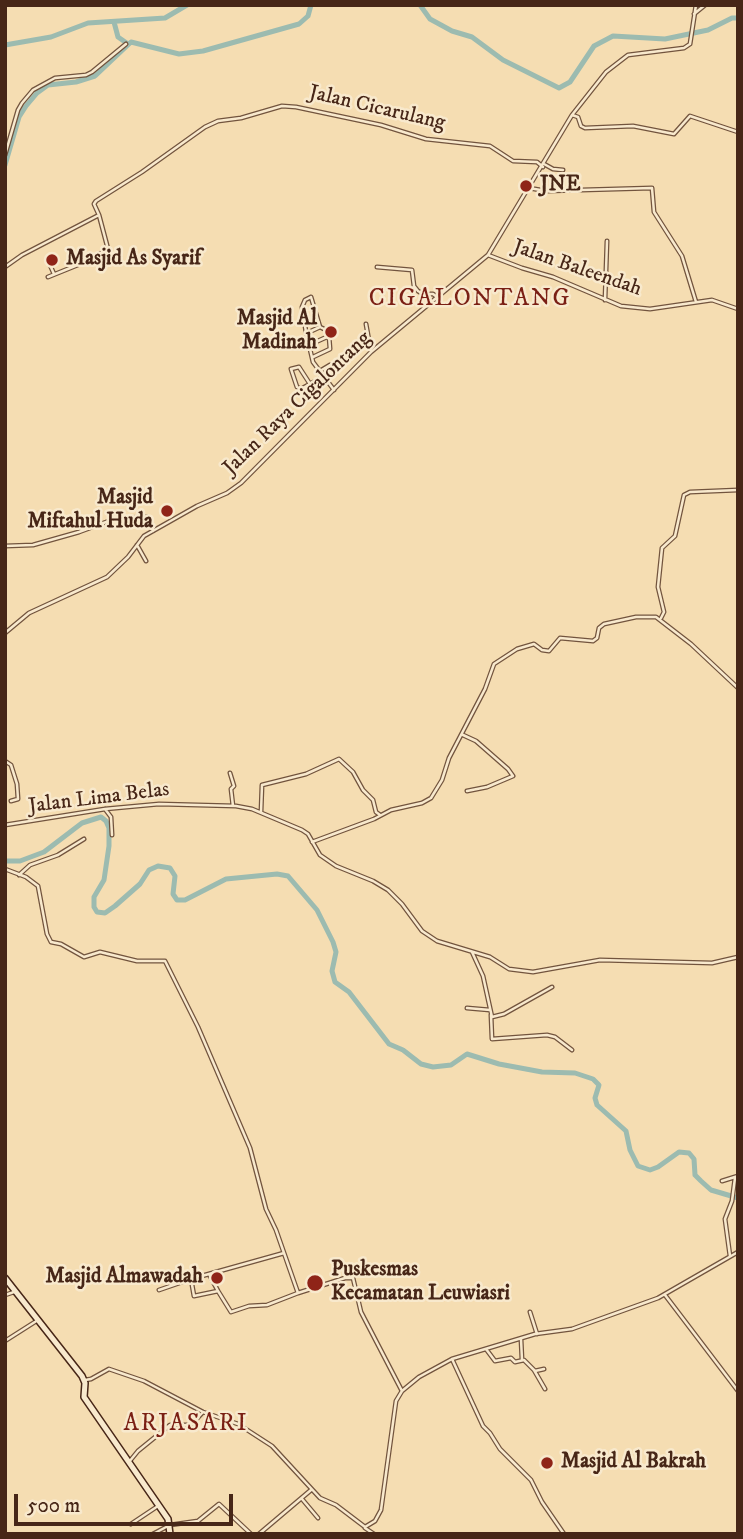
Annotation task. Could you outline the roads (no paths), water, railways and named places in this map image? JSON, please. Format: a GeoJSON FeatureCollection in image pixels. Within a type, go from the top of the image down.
{"type":"FeatureCollection","features":[{"type":"Feature","properties":{"kind":"main road"},"geometry":{"type":"LineString","coordinates":[[5,1278],[85,1380],[84,1398],[158,1506],[170,1525],[170,1534]]}},
{"type":"Feature","properties":{"kind":"street","name":"Jalan Raya Cigalontang"},"geometry":{"type":"LineString","coordinates":[[5,633],[29,613],[91,586],[107,576],[128,557],[140,540],[153,531],[235,488],[371,352],[488,254],[572,115],[606,72],[623,57],[635,53],[684,47],[690,40],[696,5]]}},
{"type":"Feature","properties":{"kind":"street"},"geometry":{"type":"LineString","coordinates":[[694,13],[705,5]]}},
{"type":"Feature","properties":{"kind":"street"},"geometry":{"type":"LineString","coordinates":[[5,155],[18,110],[33,90],[55,78],[86,75],[126,44]]}},
{"type":"Feature","properties":{"kind":"street","name":"Jalan Cicarulang"},"geometry":{"type":"LineString","coordinates":[[99,215],[94,203],[96,201],[205,127],[218,121],[241,118],[282,106],[381,125],[426,139],[490,146],[513,161],[537,162],[543,166]]}},
{"type":"Feature","properties":{"kind":"street"},"geometry":{"type":"LineString","coordinates":[[572,115],[578,117],[583,127],[634,126],[674,134],[690,116],[738,132]]}},
{"type":"Feature","properties":{"kind":"street"},"geometry":{"type":"LineString","coordinates":[[543,166],[563,170]]}},
{"type":"Feature","properties":{"kind":"street"},"geometry":{"type":"LineString","coordinates":[[529,188],[546,191],[652,188],[654,212],[682,256],[696,302]]}},
{"type":"Feature","properties":{"kind":"street"},"geometry":{"type":"LineString","coordinates":[[5,267],[22,255],[99,215],[108,249],[90,260],[48,277]]}},
{"type":"Feature","properties":{"kind":"street"},"geometry":{"type":"LineString","coordinates":[[605,300],[607,241]]}},
{"type":"Feature","properties":{"kind":"street","name":"Jalan Baleendah"},"geometry":{"type":"LineString","coordinates":[[488,254],[553,277],[621,306],[643,309],[714,300],[738,309]]}},
{"type":"Feature","properties":{"kind":"street"},"geometry":{"type":"LineString","coordinates":[[50,265],[54,274]]}},
{"type":"Feature","properties":{"kind":"street"},"geometry":{"type":"LineString","coordinates":[[377,267],[412,270],[414,286],[418,291],[433,294],[437,298]]}},
{"type":"Feature","properties":{"kind":"street"},"geometry":{"type":"LineString","coordinates":[[320,327],[314,299],[308,297],[303,307],[312,358],[314,365],[334,390]]}},
{"type":"Feature","properties":{"kind":"street"},"geometry":{"type":"LineString","coordinates":[[366,324],[371,352]]}},
{"type":"Feature","properties":{"kind":"street"},"geometry":{"type":"LineString","coordinates":[[307,333],[320,327]]}},
{"type":"Feature","properties":{"kind":"street"},"geometry":{"type":"LineString","coordinates":[[312,358],[330,349],[329,336],[326,330],[320,327]]}},
{"type":"Feature","properties":{"kind":"street"},"geometry":{"type":"LineString","coordinates":[[309,345],[329,336]]}},
{"type":"Feature","properties":{"kind":"street"},"geometry":{"type":"LineString","coordinates":[[320,371],[330,365]]}},
{"type":"Feature","properties":{"kind":"street"},"geometry":{"type":"LineString","coordinates":[[310,384],[299,367],[291,369],[298,388],[310,384],[325,376]]}},
{"type":"Feature","properties":{"kind":"street"},"geometry":{"type":"LineString","coordinates":[[661,618],[664,612],[658,584],[662,548],[675,536],[683,497],[687,492],[738,491]]}},
{"type":"Feature","properties":{"kind":"street"},"geometry":{"type":"LineString","coordinates":[[5,546],[33,545],[79,533],[117,518],[149,517],[153,531]]}},
{"type":"Feature","properties":{"kind":"street"},"geometry":{"type":"LineString","coordinates":[[137,544],[146,561]]}},
{"type":"Feature","properties":{"kind":"street"},"geometry":{"type":"LineString","coordinates":[[312,842],[391,810],[431,798],[485,689],[494,664],[502,657],[532,645],[549,651],[560,638],[596,640],[598,628],[620,619],[645,616],[661,618],[738,688]]}},
{"type":"Feature","properties":{"kind":"street"},"geometry":{"type":"LineString","coordinates":[[463,735],[476,741],[509,769],[513,776],[487,787],[467,791]]}},
{"type":"Feature","properties":{"kind":"street"},"geometry":{"type":"LineString","coordinates":[[261,812],[262,785],[306,774],[338,759],[353,772],[381,816]]}},
{"type":"Feature","properties":{"kind":"street"},"geometry":{"type":"LineString","coordinates":[[5,761],[12,765],[17,784],[18,799],[10,801]]}},
{"type":"Feature","properties":{"kind":"street"},"geometry":{"type":"LineString","coordinates":[[230,773],[233,806]]}},
{"type":"Feature","properties":{"kind":"street","name":"Jalan Lima Belas"},"geometry":{"type":"LineString","coordinates":[[5,825],[105,809],[159,804],[233,806],[261,812],[302,830],[320,855],[336,866],[388,890],[422,932],[437,941],[490,957],[509,969],[533,972],[600,960],[712,963],[738,957]]}},
{"type":"Feature","properties":{"kind":"street"},"geometry":{"type":"LineString","coordinates":[[105,809],[111,817],[112,835]]}},
{"type":"Feature","properties":{"kind":"street"},"geometry":{"type":"LineString","coordinates":[[19,876],[30,865],[58,855],[84,839]]}},
{"type":"Feature","properties":{"kind":"street"},"geometry":{"type":"LineString","coordinates":[[5,869],[28,878],[39,888],[47,934],[51,942],[61,944],[84,957],[100,952],[137,961],[166,962],[198,1027],[250,1148],[266,1209],[298,1293]]}},
{"type":"Feature","properties":{"kind":"street"},"geometry":{"type":"LineString","coordinates":[[472,952],[483,976],[491,1010],[492,1039],[547,1035],[555,1037],[572,1050]]}},
{"type":"Feature","properties":{"kind":"street"},"geometry":{"type":"LineString","coordinates":[[491,1015],[494,1017],[503,1014],[552,987]]}},
{"type":"Feature","properties":{"kind":"street"},"geometry":{"type":"LineString","coordinates":[[467,1008],[491,1010]]}},
{"type":"Feature","properties":{"kind":"street"},"geometry":{"type":"LineString","coordinates":[[722,1181],[736,1177],[734,1194],[724,1219],[730,1256]]}},
{"type":"Feature","properties":{"kind":"street"},"geometry":{"type":"LineString","coordinates":[[365,1527],[375,1521],[381,1510],[392,1418],[402,1391],[419,1377],[452,1359],[537,1334],[572,1329],[665,1295],[738,1252]]}},
{"type":"Feature","properties":{"kind":"street"},"geometry":{"type":"LineString","coordinates":[[159,1290],[284,1253]]}},
{"type":"Feature","properties":{"kind":"street"},"geometry":{"type":"LineString","coordinates":[[209,1274],[231,1311],[267,1305],[345,1278],[353,1278],[361,1312],[402,1391]]}},
{"type":"Feature","properties":{"kind":"street"},"geometry":{"type":"LineString","coordinates":[[191,1279],[194,1296],[218,1291]]}},
{"type":"Feature","properties":{"kind":"street"},"geometry":{"type":"LineString","coordinates":[[5,1295],[14,1292]]}},
{"type":"Feature","properties":{"kind":"street"},"geometry":{"type":"LineString","coordinates":[[665,1295],[738,1391]]}},
{"type":"Feature","properties":{"kind":"street"},"geometry":{"type":"LineString","coordinates":[[530,1312],[537,1334]]}},
{"type":"Feature","properties":{"kind":"street"},"geometry":{"type":"LineString","coordinates":[[5,1341],[38,1320]]}},
{"type":"Feature","properties":{"kind":"street"},"geometry":{"type":"LineString","coordinates":[[521,1338],[522,1360],[534,1370],[545,1389]]}},
{"type":"Feature","properties":{"kind":"street"},"geometry":{"type":"LineString","coordinates":[[486,1349],[495,1361],[509,1357],[516,1362],[522,1360]]}},
{"type":"Feature","properties":{"kind":"street"},"geometry":{"type":"LineString","coordinates":[[452,1359],[482,1426],[500,1449],[531,1480],[543,1504],[564,1534]]}},
{"type":"Feature","properties":{"kind":"street"},"geometry":{"type":"LineString","coordinates":[[85,1380],[109,1369],[144,1381],[203,1412],[238,1424],[268,1442],[320,1498],[337,1505],[374,1534]]}},
{"type":"Feature","properties":{"kind":"street"},"geometry":{"type":"LineString","coordinates":[[534,1370],[544,1369]]}},
{"type":"Feature","properties":{"kind":"street"},"geometry":{"type":"LineString","coordinates":[[129,1462],[138,1451],[170,1425],[191,1425],[203,1412]]}},
{"type":"Feature","properties":{"kind":"street"},"geometry":{"type":"LineString","coordinates":[[260,1534],[311,1490]]}},
{"type":"Feature","properties":{"kind":"street"},"geometry":{"type":"LineString","coordinates":[[302,1499],[318,1518]]}},
{"type":"Feature","properties":{"kind":"street"},"geometry":{"type":"LineString","coordinates":[[153,1534],[170,1525],[198,1521],[219,1504],[251,1534]]}},
{"type":"Feature","properties":{"kind":"street"},"geometry":{"type":"LineString","coordinates":[[131,1524],[158,1506]]}},
{"type":"Feature","properties":{"kind":"waterway"},"geometry":{"type":"LineString","coordinates":[[5,45],[51,37],[88,23],[165,18],[187,5]]}},
{"type":"Feature","properties":{"kind":"waterway"},"geometry":{"type":"LineString","coordinates":[[5,165],[19,117],[37,93],[48,85],[76,82],[95,76],[131,42],[179,54],[203,51],[299,24],[308,16],[311,5]]}},
{"type":"Feature","properties":{"kind":"waterway"},"geometry":{"type":"LineString","coordinates":[[420,5],[430,19],[452,31],[472,37],[503,60],[559,88],[570,82],[594,46],[613,36],[665,39],[708,30],[732,18],[738,18]]}},
{"type":"Feature","properties":{"kind":"waterway"},"geometry":{"type":"LineString","coordinates":[[114,22],[118,37],[128,44]]}},
{"type":"Feature","properties":{"kind":"waterway"},"geometry":{"type":"LineString","coordinates":[[5,861],[20,861],[44,852],[82,823],[101,817],[109,828],[109,846],[104,880],[94,897],[97,912],[105,913],[115,906],[140,884],[149,870],[158,866],[170,868],[175,876],[173,894],[177,900],[185,900],[226,879],[277,874],[288,876],[317,910],[333,942],[336,952],[332,971],[335,982],[349,992],[389,1044],[403,1050],[421,1064],[433,1067],[451,1065],[467,1054],[499,1064],[542,1072],[575,1073],[593,1079],[599,1085],[595,1098],[597,1105],[626,1131],[630,1150],[638,1166],[650,1170],[679,1152],[689,1153],[694,1159],[695,1175],[701,1181],[711,1190],[738,1198]]}},
{"type":"Feature","properties":{"kind":"place","name":"JNE"},"geometry":{"type":"Point","coordinates":[526,186]}},
{"type":"Feature","properties":{"kind":"place","name":"Masjid As Syarif"},"geometry":{"type":"Point","coordinates":[52,260]}},
{"type":"Feature","properties":{"kind":"place","name":"Masjid Al Madinah"},"geometry":{"type":"Point","coordinates":[331,332]}},
{"type":"Feature","properties":{"kind":"place","name":"Masjid Miftahul Huda"},"geometry":{"type":"Point","coordinates":[167,511]}},
{"type":"Feature","properties":{"kind":"place","name":"Masjid Almawadah"},"geometry":{"type":"Point","coordinates":[217,1278]}},
{"type":"Feature","properties":{"kind":"place","name":"Puskesmas Kecamatan Leuwiasri"},"geometry":{"type":"Point","coordinates":[315,1283]}},
{"type":"Feature","properties":{"kind":"place","name":"Masjid Al Bakrah"},"geometry":{"type":"Point","coordinates":[547,1463]}},
{"type":"Feature","properties":{"kind":"district","name":"CIGALONTANG"},"geometry":{"type":"Point","coordinates":[470,300]}},
{"type":"Feature","properties":{"kind":"district","name":"ARJASARI"},"geometry":{"type":"Point","coordinates":[186,1425]}}]}
